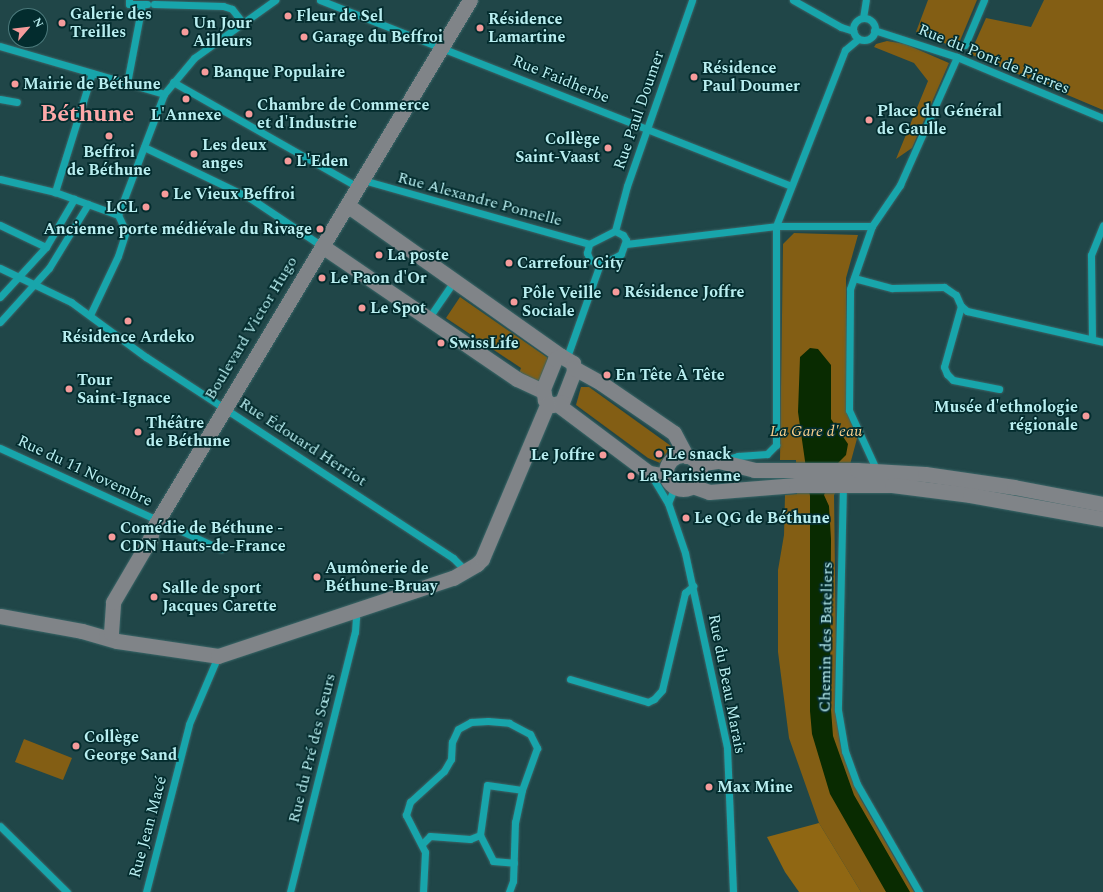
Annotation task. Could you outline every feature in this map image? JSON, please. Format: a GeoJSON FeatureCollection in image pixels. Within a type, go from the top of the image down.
{"type":"FeatureCollection","features":[{"type":"Feature","properties":{"kind":"main road","name":"Boulevard Victor Hugo"},"geometry":{"type":"LineString","coordinates":[[106,630],[113,602],[150,539],[155,525],[224,407],[470,0]]}},
{"type":"Feature","properties":{"kind":"main road"},"geometry":{"type":"LineString","coordinates":[[347,205],[567,360],[674,433],[692,460],[699,474],[692,486]]}},
{"type":"Feature","properties":{"kind":"main road"},"geometry":{"type":"LineString","coordinates":[[322,246],[521,382],[549,399],[651,475],[671,481],[683,488],[692,486],[709,492],[857,470],[877,470],[973,480],[1103,504]]}},
{"type":"Feature","properties":{"kind":"main road"},"geometry":{"type":"LineString","coordinates":[[0,616],[82,632],[106,630],[140,642],[200,655],[218,656],[351,612],[466,571],[482,559],[549,399],[555,358],[567,360]]}},
{"type":"Feature","properties":{"kind":"main road"},"geometry":{"type":"LineString","coordinates":[[549,399],[562,402],[567,360]]}},
{"type":"Feature","properties":{"kind":"main road"},"geometry":{"type":"LineString","coordinates":[[671,481],[669,463],[676,456],[692,460],[719,461],[754,470],[839,484],[892,485],[970,495],[1103,519]]}},
{"type":"Feature","properties":{"kind":"street"},"geometry":{"type":"LineString","coordinates":[[129,0],[129,4],[154,2],[223,6],[232,9],[243,23]]}},
{"type":"Feature","properties":{"kind":"street"},"geometry":{"type":"LineString","coordinates":[[118,215],[164,94],[194,58],[275,0]]}},
{"type":"Feature","properties":{"kind":"street","name":"Rue Faidherbe"},"geometry":{"type":"LineString","coordinates":[[320,0],[441,46],[791,186]]}},
{"type":"Feature","properties":{"kind":"street","name":"Rue Paul Doumer"},"geometry":{"type":"LineString","coordinates":[[615,231],[647,128],[692,0]]}},
{"type":"Feature","properties":{"kind":"street"},"geometry":{"type":"LineString","coordinates":[[793,0],[841,27],[853,31],[858,39]]}},
{"type":"Feature","properties":{"kind":"street"},"geometry":{"type":"LineString","coordinates":[[863,18],[866,0]]}},
{"type":"Feature","properties":{"kind":"street"},"geometry":{"type":"LineString","coordinates":[[965,45],[984,0]]}},
{"type":"Feature","properties":{"kind":"street"},"geometry":{"type":"LineString","coordinates":[[127,83],[142,4]]}},
{"type":"Feature","properties":{"kind":"street"},"geometry":{"type":"LineString","coordinates":[[853,31],[856,21],[863,18]]}},
{"type":"Feature","properties":{"kind":"street"},"geometry":{"type":"LineString","coordinates":[[719,461],[738,456],[767,454],[776,445],[774,356],[776,226],[845,50],[858,39],[867,40],[874,30],[872,23],[863,18]]}},
{"type":"Feature","properties":{"kind":"street","name":"Rue du Pont de Pierres"},"geometry":{"type":"LineString","coordinates":[[874,30],[957,57],[1103,118]]}},
{"type":"Feature","properties":{"kind":"street"},"geometry":{"type":"LineString","coordinates":[[0,46],[164,94]]}},
{"type":"Feature","properties":{"kind":"street"},"geometry":{"type":"LineString","coordinates":[[877,470],[849,410],[850,289],[872,226],[900,185],[957,57]]}},
{"type":"Feature","properties":{"kind":"street"},"geometry":{"type":"LineString","coordinates":[[55,192],[92,73]]}},
{"type":"Feature","properties":{"kind":"street","name":"Rue Alexandre Ponnelle"},"geometry":{"type":"LineString","coordinates":[[173,82],[360,183],[589,244]]}},
{"type":"Feature","properties":{"kind":"street"},"geometry":{"type":"LineString","coordinates":[[0,99],[17,102]]}},
{"type":"Feature","properties":{"kind":"street"},"geometry":{"type":"LineString","coordinates":[[144,147],[250,198],[275,213],[322,246]]}},
{"type":"Feature","properties":{"kind":"street"},"geometry":{"type":"LineString","coordinates":[[0,179],[55,192],[118,215],[126,232],[118,256],[90,315]]}},
{"type":"Feature","properties":{"kind":"street"},"geometry":{"type":"LineString","coordinates":[[0,298],[46,247],[74,199]]}},
{"type":"Feature","properties":{"kind":"street"},"geometry":{"type":"LineString","coordinates":[[0,322],[62,252],[88,204]]}},
{"type":"Feature","properties":{"kind":"street"},"geometry":{"type":"LineString","coordinates":[[0,225],[46,247]]}},
{"type":"Feature","properties":{"kind":"street"},"geometry":{"type":"LineString","coordinates":[[626,244],[776,226],[872,226]]}},
{"type":"Feature","properties":{"kind":"street"},"geometry":{"type":"LineString","coordinates":[[1092,339],[1091,255],[1103,226]]}},
{"type":"Feature","properties":{"kind":"street"},"geometry":{"type":"LineString","coordinates":[[567,360],[600,264],[621,254],[626,244],[623,235],[615,231],[589,244],[587,253],[590,260],[600,264]]}},
{"type":"Feature","properties":{"kind":"street","name":"Rue Édouard Herriot"},"geometry":{"type":"LineString","coordinates":[[0,268],[71,302],[146,357],[453,558],[466,571]]}},
{"type":"Feature","properties":{"kind":"street"},"geometry":{"type":"LineString","coordinates":[[854,278],[892,288],[944,286],[956,295],[960,306],[967,311],[983,316],[1103,342]]}},
{"type":"Feature","properties":{"kind":"street"},"geometry":{"type":"LineString","coordinates":[[428,319],[454,281]]}},
{"type":"Feature","properties":{"kind":"street"},"geometry":{"type":"LineString","coordinates":[[960,306],[944,367],[947,374],[953,380],[999,389]]}},
{"type":"Feature","properties":{"kind":"street","name":"Rue du 11 Novembre"},"geometry":{"type":"LineString","coordinates":[[0,448],[155,525],[221,549]]}},
{"type":"Feature","properties":{"kind":"street","name":"Rue du Beau Marais"},"geometry":{"type":"LineString","coordinates":[[651,475],[668,503],[682,539],[727,748],[734,892]]}},
{"type":"Feature","properties":{"kind":"street"},"geometry":{"type":"LineString","coordinates":[[668,503],[671,481]]}},
{"type":"Feature","properties":{"kind":"street","name":"Chemin des Bateliers"},"geometry":{"type":"LineString","coordinates":[[839,484],[839,717],[845,751],[857,784],[919,892]]}},
{"type":"Feature","properties":{"kind":"street"},"geometry":{"type":"LineString","coordinates":[[570,679],[648,702],[654,699],[662,690],[685,593],[693,586]]}},
{"type":"Feature","properties":{"kind":"street","name":"Rue du Pré des Sœurs"},"geometry":{"type":"LineString","coordinates":[[290,892],[355,632],[356,618],[351,612]]}},
{"type":"Feature","properties":{"kind":"street","name":"Rue Jean Macé"},"geometry":{"type":"LineString","coordinates":[[146,892],[189,724],[218,656]]}},
{"type":"Feature","properties":{"kind":"street"},"geometry":{"type":"LineString","coordinates":[[423,892],[426,867],[422,844],[410,827],[406,815],[410,802],[444,771],[451,759],[452,742],[458,729],[471,722],[488,721],[509,723],[530,734],[537,748],[522,790],[515,822],[513,880],[509,892]]}},
{"type":"Feature","properties":{"kind":"street"},"geometry":{"type":"LineString","coordinates":[[514,863],[494,861],[480,835],[487,785],[522,790]]}},
{"type":"Feature","properties":{"kind":"street"},"geometry":{"type":"LineString","coordinates":[[0,826],[67,892]]}},
{"type":"Feature","properties":{"kind":"street"},"geometry":{"type":"LineString","coordinates":[[422,844],[430,836],[470,839],[480,835]]}},
{"type":"Feature","properties":{"kind":"green space"},"geometry":{"type":"Polygon","coordinates":[[[928,0],[977,0],[957,48],[916,32],[928,0]]]}},
{"type":"Feature","properties":{"kind":"green space"},"geometry":{"type":"Polygon","coordinates":[[[1044,0],[1103,0],[1103,110],[970,54],[986,18],[1031,27],[1044,0]]]}},
{"type":"Feature","properties":{"kind":"green space"},"geometry":{"type":"Polygon","coordinates":[[[887,41],[905,44],[949,63],[912,148],[896,159],[928,81],[914,63],[874,47],[876,44],[887,41]]]}},
{"type":"Feature","properties":{"kind":"green space","name":"La Gare d'eau"},"geometry":{"type":"Polygon","coordinates":[[[794,233],[858,235],[846,278],[847,414],[858,435],[848,472],[834,495],[837,720],[840,743],[860,798],[914,892],[861,892],[819,823],[789,738],[778,652],[778,570],[784,535],[785,495],[797,494],[796,460],[780,460],[783,244],[794,233]]]}},
{"type":"Feature","properties":{"kind":"green space"},"geometry":{"type":"Polygon","coordinates":[[[460,297],[548,358],[538,385],[518,376],[521,368],[446,318],[460,297]]]}},
{"type":"Feature","properties":{"kind":"green space"},"geometry":{"type":"Polygon","coordinates":[[[581,387],[589,387],[671,446],[660,463],[648,458],[576,405],[581,387]]]}},
{"type":"Feature","properties":{"kind":"green space"},"geometry":{"type":"Polygon","coordinates":[[[24,739],[72,758],[63,780],[15,762],[24,739]]]}},
{"type":"Feature","properties":{"kind":"shaded area"},"geometry":{"type":"Polygon","coordinates":[[[810,348],[818,349],[831,365],[831,419],[848,444],[846,455],[838,463],[824,495],[829,506],[831,539],[830,696],[833,736],[854,795],[910,892],[886,892],[830,794],[812,734],[810,711],[810,496],[798,412],[800,357],[810,348]]]}},
{"type":"Feature","properties":{"kind":"shaded area"},"geometry":{"type":"Polygon","coordinates":[[[819,823],[861,892],[799,892],[785,872],[767,837],[819,823]]]}},
{"type":"Feature","properties":{"kind":"place","name":"Fleur de Sel"},"geometry":{"type":"Point","coordinates":[288,16]}},
{"type":"Feature","properties":{"kind":"place","name":"Galerie des Treilles"},"geometry":{"type":"Point","coordinates":[62,23]}},
{"type":"Feature","properties":{"kind":"place","name":"Résidence Lamartine"},"geometry":{"type":"Point","coordinates":[480,28]}},
{"type":"Feature","properties":{"kind":"place","name":"Un Jour Ailleurs"},"geometry":{"type":"Point","coordinates":[185,32]}},
{"type":"Feature","properties":{"kind":"place","name":"Garage du Beffroi"},"geometry":{"type":"Point","coordinates":[304,37]}},
{"type":"Feature","properties":{"kind":"place","name":"Banque Populaire"},"geometry":{"type":"Point","coordinates":[205,72]}},
{"type":"Feature","properties":{"kind":"place","name":"Résidence Paul Doumer"},"geometry":{"type":"Point","coordinates":[694,77]}},
{"type":"Feature","properties":{"kind":"place","name":"Mairie de Béthune"},"geometry":{"type":"Point","coordinates":[15,84]}},
{"type":"Feature","properties":{"kind":"place","name":"L'Annexe"},"geometry":{"type":"Point","coordinates":[186,99]}},
{"type":"Feature","properties":{"kind":"place","name":"Chambre de Commerce et d'Industrie"},"geometry":{"type":"Point","coordinates":[249,114]}},
{"type":"Feature","properties":{"kind":"place","name":"Place du Général de Gaulle"},"geometry":{"type":"Point","coordinates":[869,120]}},
{"type":"Feature","properties":{"kind":"place","name":"Beffroi de Béthune"},"geometry":{"type":"Point","coordinates":[109,136]}},
{"type":"Feature","properties":{"kind":"place","name":"Collège Saint-Vaast"},"geometry":{"type":"Point","coordinates":[608,148]}},
{"type":"Feature","properties":{"kind":"place","name":"Les deux anges"},"geometry":{"type":"Point","coordinates":[194,154]}},
{"type":"Feature","properties":{"kind":"place","name":"L'Eden"},"geometry":{"type":"Point","coordinates":[288,161]}},
{"type":"Feature","properties":{"kind":"place","name":"Le Vieux Beffroi"},"geometry":{"type":"Point","coordinates":[165,194]}},
{"type":"Feature","properties":{"kind":"place","name":"LCL"},"geometry":{"type":"Point","coordinates":[146,207]}},
{"type":"Feature","properties":{"kind":"place","name":"Ancienne porte médiévale du Rivage"},"geometry":{"type":"Point","coordinates":[320,229]}},
{"type":"Feature","properties":{"kind":"place","name":"La poste"},"geometry":{"type":"Point","coordinates":[379,255]}},
{"type":"Feature","properties":{"kind":"place","name":"Carrefour City"},"geometry":{"type":"Point","coordinates":[509,263]}},
{"type":"Feature","properties":{"kind":"place","name":"Le Paon d'Or"},"geometry":{"type":"Point","coordinates":[322,278]}},
{"type":"Feature","properties":{"kind":"place","name":"Résidence Joffre"},"geometry":{"type":"Point","coordinates":[616,292]}},
{"type":"Feature","properties":{"kind":"place","name":"Pôle Veille Sociale"},"geometry":{"type":"Point","coordinates":[514,302]}},
{"type":"Feature","properties":{"kind":"place","name":"Le Spot"},"geometry":{"type":"Point","coordinates":[362,308]}},
{"type":"Feature","properties":{"kind":"place","name":"Résidence Ardeko"},"geometry":{"type":"Point","coordinates":[128,321]}},
{"type":"Feature","properties":{"kind":"place","name":"SwissLife"},"geometry":{"type":"Point","coordinates":[441,343]}},
{"type":"Feature","properties":{"kind":"place","name":"En Tête À Tête"},"geometry":{"type":"Point","coordinates":[607,375]}},
{"type":"Feature","properties":{"kind":"place","name":"Tour Saint-Ignace"},"geometry":{"type":"Point","coordinates":[69,389]}},
{"type":"Feature","properties":{"kind":"place","name":"Musée d'ethnologie régionale"},"geometry":{"type":"Point","coordinates":[1086,416]}},
{"type":"Feature","properties":{"kind":"place","name":"Théâtre de Béthune"},"geometry":{"type":"Point","coordinates":[138,432]}},
{"type":"Feature","properties":{"kind":"place","name":"Le snack"},"geometry":{"type":"Point","coordinates":[659,454]}},
{"type":"Feature","properties":{"kind":"place","name":"Le Joffre"},"geometry":{"type":"Point","coordinates":[603,455]}},
{"type":"Feature","properties":{"kind":"place","name":"La Parisienne"},"geometry":{"type":"Point","coordinates":[631,476]}},
{"type":"Feature","properties":{"kind":"place","name":"Le QG de Béthune"},"geometry":{"type":"Point","coordinates":[686,518]}},
{"type":"Feature","properties":{"kind":"place","name":"Comédie de Béthune - CDN Hauts-de-France"},"geometry":{"type":"Point","coordinates":[112,537]}},
{"type":"Feature","properties":{"kind":"place","name":"Aumônerie de Béthune-Bruay"},"geometry":{"type":"Point","coordinates":[317,577]}},
{"type":"Feature","properties":{"kind":"place","name":"Salle de sport Jacques Carette"},"geometry":{"type":"Point","coordinates":[154,597]}},
{"type":"Feature","properties":{"kind":"place","name":"Collège George Sand"},"geometry":{"type":"Point","coordinates":[76,746]}},
{"type":"Feature","properties":{"kind":"place","name":"Max Mine"},"geometry":{"type":"Point","coordinates":[709,787]}},
{"type":"Feature","properties":{"kind":"district","name":"Béthune"},"geometry":{"type":"Point","coordinates":[87,115]}}]}
